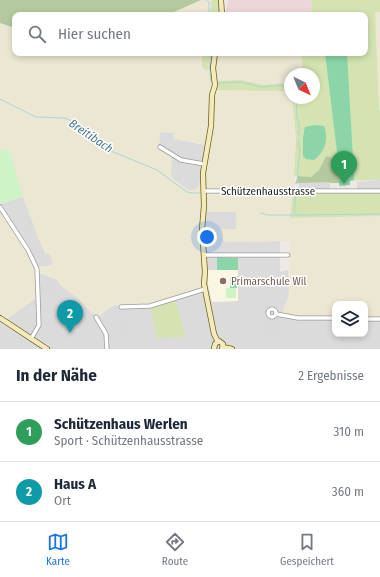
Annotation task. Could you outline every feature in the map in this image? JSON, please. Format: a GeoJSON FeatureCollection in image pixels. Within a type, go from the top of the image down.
{"type":"FeatureCollection","features":[{"type":"Feature","properties":{"kind":"street"},"geometry":{"type":"LineString","coordinates":[[221,0],[222,12]]}},
{"type":"Feature","properties":{"kind":"street"},"geometry":{"type":"LineString","coordinates":[[215,56],[213,68],[215,85],[212,95],[211,126],[202,173],[204,191],[202,236],[205,289],[214,334],[218,342],[222,342],[223,348],[232,349]]}},
{"type":"Feature","properties":{"kind":"street"},"geometry":{"type":"LineString","coordinates":[[160,147],[181,160],[204,164]]}},
{"type":"Feature","properties":{"kind":"street","name":"Schützenhausstrasse"},"geometry":{"type":"LineString","coordinates":[[204,191],[380,191]]}},
{"type":"Feature","properties":{"kind":"street"},"geometry":{"type":"LineString","coordinates":[[0,207],[30,254],[38,273],[39,325],[31,339]]}},
{"type":"Feature","properties":{"kind":"street"},"geometry":{"type":"LineString","coordinates":[[204,255],[288,255]]}},
{"type":"Feature","properties":{"kind":"street"},"geometry":{"type":"LineString","coordinates":[[121,308],[150,306],[205,289]]}},
{"type":"Feature","properties":{"kind":"street"},"geometry":{"type":"LineString","coordinates":[[276,314],[298,318],[332,318]]}},
{"type":"Feature","properties":{"kind":"street"},"geometry":{"type":"LineString","coordinates":[[96,317],[106,334],[107,349]]}},
{"type":"Feature","properties":{"kind":"street"},"geometry":{"type":"LineString","coordinates":[[0,318],[46,349]]}},
{"type":"Feature","properties":{"kind":"street"},"geometry":{"type":"LineString","coordinates":[[368,318],[380,319]]}},
{"type":"Feature","properties":{"kind":"street"},"geometry":{"type":"LineString","coordinates":[[214,349],[218,342]]}},
{"type":"Feature","properties":{"kind":"shaded area"},"geometry":{"type":"Polygon","coordinates":[[[201,0],[220,0],[219,12],[175,12],[201,0]]]}},
{"type":"Feature","properties":{"kind":"shaded area"},"geometry":{"type":"Polygon","coordinates":[[[228,0],[312,0],[311,12],[226,12],[228,0]]]}},
{"type":"Feature","properties":{"kind":"shaded area"},"geometry":{"type":"Polygon","coordinates":[[[375,12],[380,12],[380,111],[379,109],[375,12]]]}},
{"type":"Feature","properties":{"kind":"shaded area"},"geometry":{"type":"Polygon","coordinates":[[[0,23],[12,27],[12,56],[302,56],[303,68],[284,68],[284,104],[293,104],[296,138],[294,182],[290,218],[380,216],[380,319],[368,319],[368,301],[332,301],[332,318],[298,318],[283,314],[289,298],[290,241],[225,242],[221,237],[220,229],[236,229],[236,212],[201,212],[200,242],[203,271],[200,289],[149,305],[122,306],[115,304],[98,316],[95,315],[57,280],[42,272],[38,272],[36,298],[8,318],[0,313],[0,208],[28,246],[38,267],[43,268],[52,265],[53,263],[50,254],[45,253],[40,242],[23,197],[9,150],[0,150],[0,23]],[[160,132],[159,145],[172,152],[172,178],[188,190],[195,190],[198,187],[206,145],[174,139],[174,133],[160,132]]]}},
{"type":"Feature","properties":{"kind":"shaded area"},"geometry":{"type":"Polygon","coordinates":[[[160,132],[175,133],[175,139],[206,145],[200,180],[198,187],[195,190],[188,190],[172,178],[172,152],[159,145],[160,132]]]}},
{"type":"Feature","properties":{"kind":"shaded area"},"geometry":{"type":"Polygon","coordinates":[[[380,180],[380,190],[357,190],[357,182],[380,180]]]}},
{"type":"Feature","properties":{"kind":"shaded area"},"geometry":{"type":"Polygon","coordinates":[[[330,182],[330,189],[299,189],[299,183],[330,182]]]}},
{"type":"Feature","properties":{"kind":"shaded area"},"geometry":{"type":"Polygon","coordinates":[[[23,197],[40,242],[45,252],[50,254],[53,265],[38,267],[28,246],[0,208],[0,204],[23,197]]]}},
{"type":"Feature","properties":{"kind":"shaded area"},"geometry":{"type":"Polygon","coordinates":[[[206,212],[236,212],[236,229],[225,242],[280,241],[280,272],[288,270],[289,291],[288,298],[281,315],[332,318],[332,337],[368,337],[368,319],[380,319],[380,349],[0,349],[0,318],[4,321],[36,298],[38,272],[57,280],[60,285],[79,299],[96,317],[115,305],[121,307],[205,289],[207,274],[204,227],[206,212]]]}},
{"type":"Feature","properties":{"kind":"shaded area"},"geometry":{"type":"Polygon","coordinates":[[[32,221],[33,226],[17,232],[15,228],[32,221]]]}},
{"type":"Feature","properties":{"kind":"shaded area","name":"Primarschule Wil"},"geometry":{"type":"Polygon","coordinates":[[[207,257],[238,258],[238,301],[212,302],[208,285],[207,257]]]}},
{"type":"Feature","properties":{"kind":"shaded area"},"geometry":{"type":"Polygon","coordinates":[[[207,257],[217,257],[217,270],[208,270],[207,257]]]}},
{"type":"Feature","properties":{"kind":"shaded area"},"geometry":{"type":"Polygon","coordinates":[[[43,276],[57,282],[56,285],[59,286],[58,292],[49,295],[49,292],[46,294],[41,292],[40,282],[43,276]]]}},
{"type":"Feature","properties":{"kind":"shaded area"},"geometry":{"type":"Polygon","coordinates":[[[265,317],[273,319],[281,317],[281,334],[265,333],[265,317]]]}},
{"type":"Feature","properties":{"kind":"shaded area"},"geometry":{"type":"Polygon","coordinates":[[[122,321],[130,321],[130,336],[122,336],[122,321]]]}},
{"type":"Feature","properties":{"kind":"green space"},"geometry":{"type":"Polygon","coordinates":[[[0,0],[201,0],[174,12],[12,12],[12,27],[0,23],[0,0]]]}},
{"type":"Feature","properties":{"kind":"green space"},"geometry":{"type":"Polygon","coordinates":[[[212,0],[219,0],[220,12],[210,12],[212,0]]]}},
{"type":"Feature","properties":{"kind":"green space"},"geometry":{"type":"Polygon","coordinates":[[[312,0],[380,0],[380,12],[375,12],[380,111],[380,180],[339,181],[338,160],[319,170],[311,177],[294,176],[296,138],[293,104],[320,104],[320,68],[303,68],[302,56],[368,56],[368,12],[311,12],[312,0]]]}},
{"type":"Feature","properties":{"kind":"green space"},"geometry":{"type":"Polygon","coordinates":[[[202,56],[210,56],[207,71],[202,67],[202,56]]]}},
{"type":"Feature","properties":{"kind":"green space"},"geometry":{"type":"Polygon","coordinates":[[[325,56],[347,56],[354,176],[354,180],[350,181],[350,185],[339,186],[338,160],[325,56]]]}},
{"type":"Feature","properties":{"kind":"green space"},"geometry":{"type":"Polygon","coordinates":[[[241,80],[262,85],[284,83],[284,91],[217,90],[219,81],[241,80]]]}},
{"type":"Feature","properties":{"kind":"green space"},"geometry":{"type":"Polygon","coordinates":[[[315,125],[324,126],[326,136],[325,145],[321,153],[314,160],[306,159],[303,156],[303,137],[305,127],[315,125]]]}},
{"type":"Feature","properties":{"kind":"green space"},"geometry":{"type":"Polygon","coordinates":[[[9,149],[23,197],[0,204],[0,150],[9,149]]]}},
{"type":"Feature","properties":{"kind":"green space"},"geometry":{"type":"Polygon","coordinates":[[[326,156],[338,160],[339,183],[295,184],[298,176],[311,177],[319,170],[326,156]]]}},
{"type":"Feature","properties":{"kind":"green space"},"geometry":{"type":"Polygon","coordinates":[[[293,191],[380,191],[380,216],[290,218],[293,191]]]}},
{"type":"Feature","properties":{"kind":"green space"},"geometry":{"type":"Polygon","coordinates":[[[217,257],[238,258],[238,270],[217,270],[217,257]]]}},
{"type":"Feature","properties":{"kind":"green space"},"geometry":{"type":"Polygon","coordinates":[[[238,276],[237,288],[230,288],[230,277],[238,276]]]}},
{"type":"Feature","properties":{"kind":"green space"},"geometry":{"type":"Polygon","coordinates":[[[226,288],[236,288],[236,298],[226,298],[226,288]]]}},
{"type":"Feature","properties":{"kind":"green space"},"geometry":{"type":"Polygon","coordinates":[[[175,298],[186,337],[157,338],[150,306],[175,298]]]}},
{"type":"Feature","properties":{"kind":"waterway"},"geometry":{"type":"LineString","coordinates":[[206,0],[209,2],[209,12]]}},
{"type":"Feature","properties":{"kind":"waterway"},"geometry":{"type":"LineString","coordinates":[[209,70],[211,56]]}},
{"type":"Feature","properties":{"kind":"waterway"},"geometry":{"type":"LineString","coordinates":[[210,73],[211,81]]}},
{"type":"Feature","properties":{"kind":"waterway"},"geometry":{"type":"LineString","coordinates":[[218,83],[240,82],[262,87],[284,85]]}},
{"type":"Feature","properties":{"kind":"waterway","name":"Breitibach"},"geometry":{"type":"LineString","coordinates":[[0,99],[36,117],[65,118],[72,121],[109,150],[157,170],[187,192],[200,193]]}},
{"type":"Feature","properties":{"kind":"waterway"},"geometry":{"type":"LineString","coordinates":[[296,104],[299,136]]}},
{"type":"Feature","properties":{"kind":"waterway"},"geometry":{"type":"LineString","coordinates":[[297,182],[300,148],[298,144],[299,139]]}},
{"type":"Feature","properties":{"kind":"waterway"},"geometry":{"type":"LineString","coordinates":[[296,193],[294,211],[297,215]]}},
{"type":"Feature","properties":{"kind":"waterway","name":"Breitibach"},"geometry":{"type":"LineString","coordinates":[[261,213],[267,215],[380,214]]}},
{"type":"Feature","properties":{"kind":"place","name":"Schützenhaus Werlen"},"geometry":{"type":"Point","coordinates":[344,184]}},
{"type":"Feature","properties":{"kind":"place","name":"Primarschule Wil"},"geometry":{"type":"Point","coordinates":[223,281]}},
{"type":"Feature","properties":{"kind":"place","name":"Haus A"},"geometry":{"type":"Point","coordinates":[70,333]}}]}
